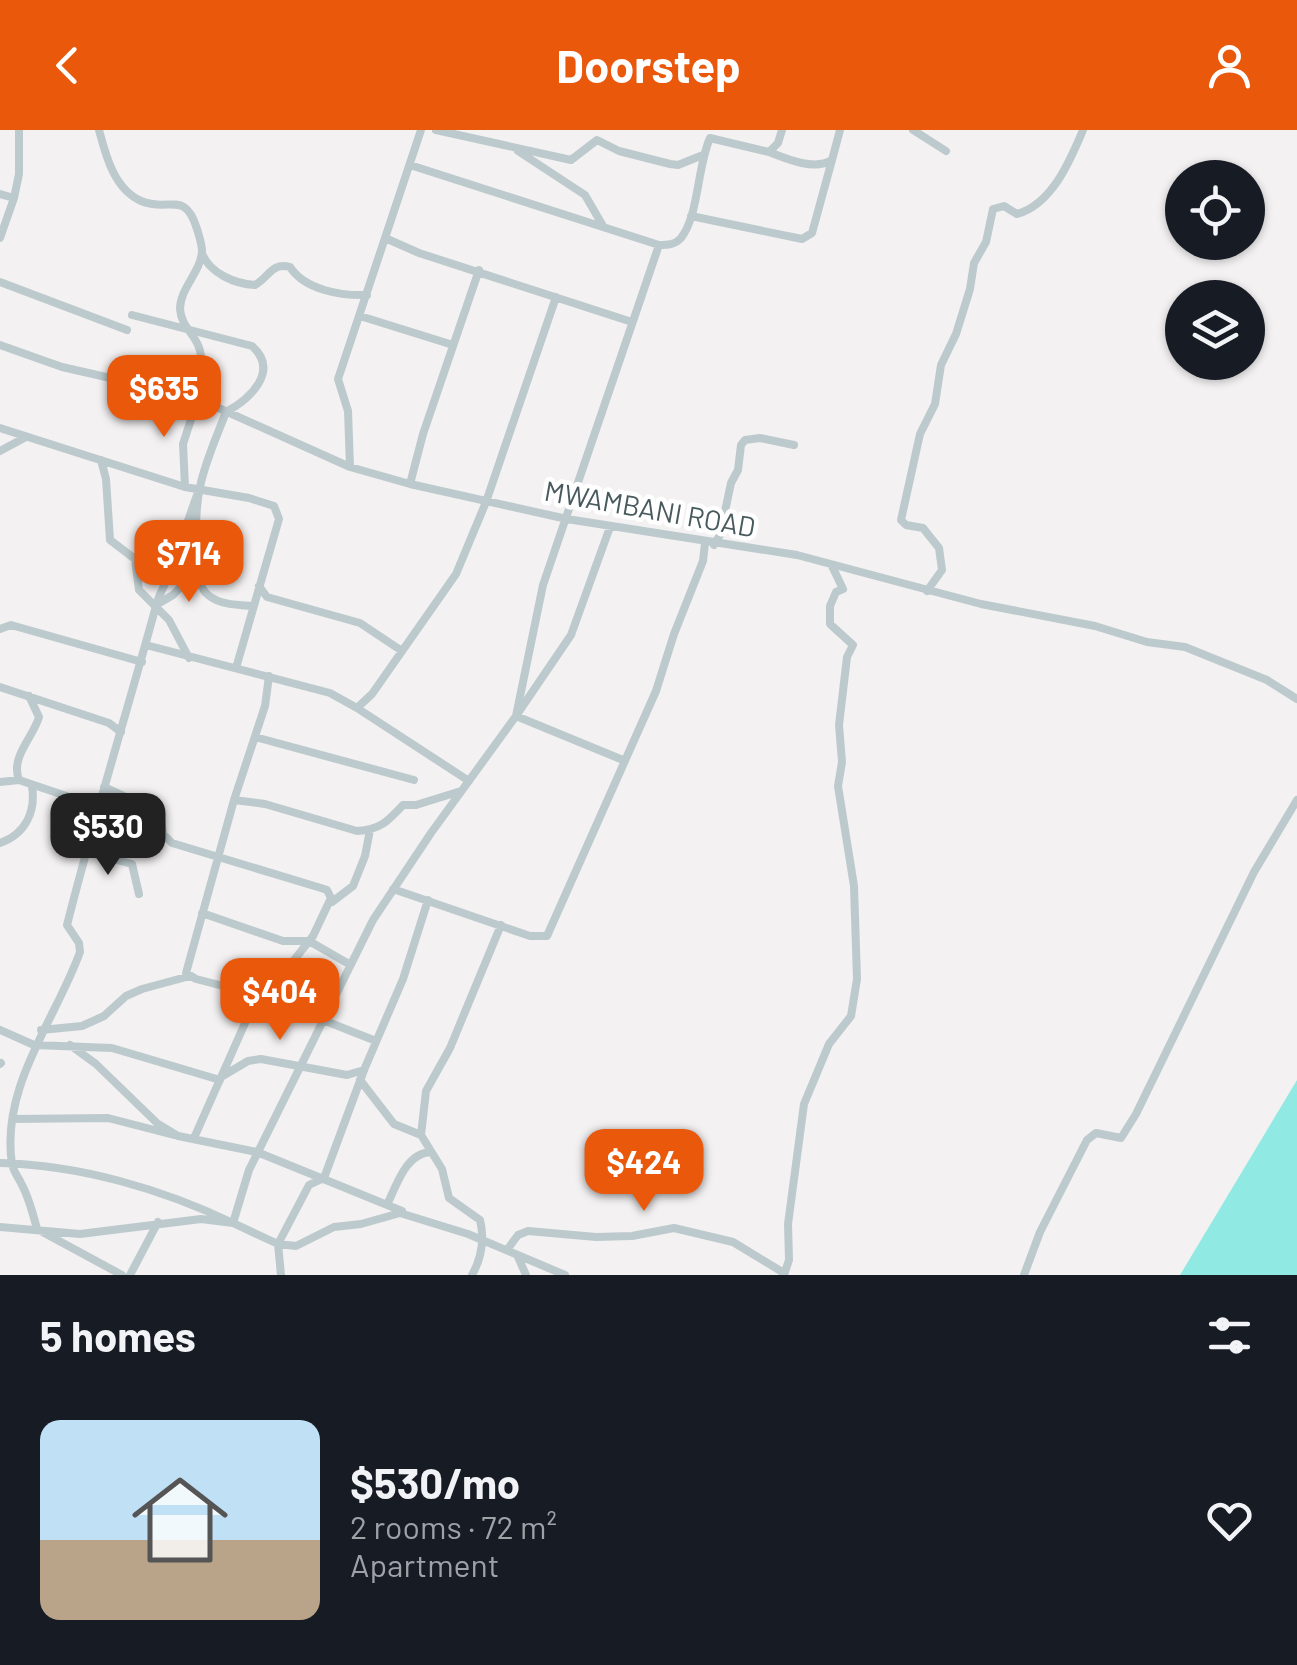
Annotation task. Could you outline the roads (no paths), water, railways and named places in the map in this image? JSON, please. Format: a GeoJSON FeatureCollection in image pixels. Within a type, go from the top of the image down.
{"type":"FeatureCollection","features":[{"type":"Feature","properties":{"kind":"street"},"geometry":{"type":"LineString","coordinates":[[0,238],[19,174],[19,130]]}},
{"type":"Feature","properties":{"kind":"street"},"geometry":{"type":"LineString","coordinates":[[99,130],[112,172],[134,196],[153,204],[182,204],[188,208],[208,266],[238,283],[256,285],[273,268],[283,266],[290,268],[297,279],[315,287],[367,295]]}},
{"type":"Feature","properties":{"kind":"street"},"geometry":{"type":"LineString","coordinates":[[350,466],[348,411],[337,384],[420,130]]}},
{"type":"Feature","properties":{"kind":"street"},"geometry":{"type":"LineString","coordinates":[[436,130],[572,160],[597,140],[618,151],[670,164],[678,165],[702,155]]}},
{"type":"Feature","properties":{"kind":"street"},"geometry":{"type":"LineString","coordinates":[[486,130],[585,195],[603,226]]}},
{"type":"Feature","properties":{"kind":"street"},"geometry":{"type":"LineString","coordinates":[[768,152],[778,143],[782,130]]}},
{"type":"Feature","properties":{"kind":"street"},"geometry":{"type":"LineString","coordinates":[[690,216],[802,239],[812,232],[840,130]]}},
{"type":"Feature","properties":{"kind":"street"},"geometry":{"type":"LineString","coordinates":[[913,130],[946,151]]}},
{"type":"Feature","properties":{"kind":"street"},"geometry":{"type":"LineString","coordinates":[[927,591],[942,570],[939,548],[923,528],[901,520],[920,434],[935,404],[941,365],[956,334],[974,263],[986,242],[990,214],[1004,206],[1018,214],[1034,208],[1064,169],[1083,130]]}},
{"type":"Feature","properties":{"kind":"street"},"geometry":{"type":"LineString","coordinates":[[410,165],[659,245],[680,240],[711,134],[822,165],[832,160]]}},
{"type":"Feature","properties":{"kind":"street"},"geometry":{"type":"LineString","coordinates":[[0,194],[14,198]]}},
{"type":"Feature","properties":{"kind":"street"},"geometry":{"type":"LineString","coordinates":[[385,238],[419,253],[632,322]]}},
{"type":"Feature","properties":{"kind":"street"},"geometry":{"type":"LineString","coordinates":[[516,716],[543,585],[659,245]]}},
{"type":"Feature","properties":{"kind":"street"},"geometry":{"type":"LineString","coordinates":[[185,486],[182,444],[196,398],[200,350],[185,327],[181,302],[202,253]]}},
{"type":"Feature","properties":{"kind":"street"},"geometry":{"type":"LineString","coordinates":[[410,484],[479,270]]}},
{"type":"Feature","properties":{"kind":"street"},"geometry":{"type":"LineString","coordinates":[[0,282],[127,330]]}},
{"type":"Feature","properties":{"kind":"street"},"geometry":{"type":"LineString","coordinates":[[357,708],[372,694],[456,574],[486,502],[556,297]]}},
{"type":"Feature","properties":{"kind":"street"},"geometry":{"type":"LineString","coordinates":[[122,1275],[36,1229],[24,1187],[12,1164],[13,1118],[34,1045],[80,952],[66,925],[96,806],[156,605],[226,412],[246,401],[259,386],[264,365],[252,346],[132,315]]}},
{"type":"Feature","properties":{"kind":"street"},"geometry":{"type":"LineString","coordinates":[[360,316],[453,345]]}},
{"type":"Feature","properties":{"kind":"street","name":"MWAMBANI ROAD"},"geometry":{"type":"LineString","coordinates":[[0,345],[62,367],[196,398],[350,466],[410,484],[567,519],[797,555],[927,591],[1186,648],[1253,674],[1297,699]]}},
{"type":"Feature","properties":{"kind":"street"},"geometry":{"type":"LineString","coordinates":[[0,428],[199,490],[274,506],[278,513],[274,542],[236,668]]}},
{"type":"Feature","properties":{"kind":"street"},"geometry":{"type":"LineString","coordinates":[[0,451],[26,437]]}},
{"type":"Feature","properties":{"kind":"street"},"geometry":{"type":"LineString","coordinates":[[393,890],[530,936],[547,936],[656,691],[745,440],[760,438],[794,445]]}},
{"type":"Feature","properties":{"kind":"street"},"geometry":{"type":"LineString","coordinates":[[101,460],[110,540],[132,555],[139,590],[169,620],[189,658]]}},
{"type":"Feature","properties":{"kind":"street"},"geometry":{"type":"LineString","coordinates":[[199,490],[196,571],[204,592],[230,605],[254,606]]}},
{"type":"Feature","properties":{"kind":"street"},"geometry":{"type":"LineString","coordinates":[[233,1223],[257,1152],[349,964],[400,878],[571,634],[610,526]]}},
{"type":"Feature","properties":{"kind":"street"},"geometry":{"type":"LineString","coordinates":[[506,1250],[518,1235],[528,1232],[609,1237],[674,1228],[733,1242],[784,1274],[804,1104],[830,1044],[851,1016],[857,979],[854,886],[838,786],[842,762],[839,725],[847,657],[853,645],[830,624],[832,600],[843,589],[831,565]]}},
{"type":"Feature","properties":{"kind":"street"},"geometry":{"type":"LineString","coordinates":[[156,605],[173,595],[196,571]]}},
{"type":"Feature","properties":{"kind":"street"},"geometry":{"type":"LineString","coordinates":[[259,586],[267,597],[360,624],[402,650]]}},
{"type":"Feature","properties":{"kind":"street"},"geometry":{"type":"LineString","coordinates":[[0,630],[11,624],[142,662]]}},
{"type":"Feature","properties":{"kind":"street"},"geometry":{"type":"LineString","coordinates":[[146,646],[330,694],[469,781]]}},
{"type":"Feature","properties":{"kind":"street"},"geometry":{"type":"LineString","coordinates":[[190,976],[186,966],[265,706],[269,676]]}},
{"type":"Feature","properties":{"kind":"street"},"geometry":{"type":"LineString","coordinates":[[0,687],[109,722],[120,732]]}},
{"type":"Feature","properties":{"kind":"street"},"geometry":{"type":"LineString","coordinates":[[19,780],[18,760],[39,717],[29,696]]}},
{"type":"Feature","properties":{"kind":"street"},"geometry":{"type":"LineString","coordinates":[[516,716],[624,760]]}},
{"type":"Feature","properties":{"kind":"street"},"geometry":{"type":"LineString","coordinates":[[109,722],[124,720]]}},
{"type":"Feature","properties":{"kind":"street"},"geometry":{"type":"LineString","coordinates":[[255,737],[414,780]]}},
{"type":"Feature","properties":{"kind":"street"},"geometry":{"type":"LineString","coordinates":[[0,782],[19,780],[96,806]]}},
{"type":"Feature","properties":{"kind":"street"},"geometry":{"type":"LineString","coordinates":[[0,843],[12,839],[25,826],[33,807],[32,786]]}},
{"type":"Feature","properties":{"kind":"street"},"geometry":{"type":"LineString","coordinates":[[104,787],[160,813],[162,834],[172,843],[328,890],[331,898],[309,942],[262,996],[246,1021],[194,1138]]}},
{"type":"Feature","properties":{"kind":"street"},"geometry":{"type":"LineString","coordinates":[[234,800],[265,804],[357,831],[370,830],[392,819],[403,806],[461,791]]}},
{"type":"Feature","properties":{"kind":"street"},"geometry":{"type":"LineString","coordinates":[[1024,1275],[1034,1245],[1087,1140],[1096,1133],[1122,1138],[1136,1114],[1210,956],[1297,800]]}},
{"type":"Feature","properties":{"kind":"street"},"geometry":{"type":"LineString","coordinates":[[1284,819],[1297,824]]}},
{"type":"Feature","properties":{"kind":"street"},"geometry":{"type":"LineString","coordinates":[[329,906],[353,886],[370,830]]}},
{"type":"Feature","properties":{"kind":"street"},"geometry":{"type":"LineString","coordinates":[[86,852],[132,864],[139,894]]}},
{"type":"Feature","properties":{"kind":"street"},"geometry":{"type":"LineString","coordinates":[[400,878],[409,893]]}},
{"type":"Feature","properties":{"kind":"street"},"geometry":{"type":"LineString","coordinates":[[308,1185],[324,1178],[403,979],[428,900]]}},
{"type":"Feature","properties":{"kind":"street"},"geometry":{"type":"LineString","coordinates":[[202,914],[283,940],[309,942],[349,964]]}},
{"type":"Feature","properties":{"kind":"street"},"geometry":{"type":"LineString","coordinates":[[421,1135],[426,1091],[450,1048],[501,925]]}},
{"type":"Feature","properties":{"kind":"street"},"geometry":{"type":"LineString","coordinates":[[41,1030],[82,1026],[104,1016],[126,996],[142,988],[190,976],[262,996],[376,1041]]}},
{"type":"Feature","properties":{"kind":"street"},"geometry":{"type":"LineString","coordinates":[[0,1030],[34,1045],[112,1048],[220,1078],[248,1061],[261,1059],[362,1075]]}},
{"type":"Feature","properties":{"kind":"street"},"geometry":{"type":"LineString","coordinates":[[70,1045],[96,1064],[158,1124],[178,1136]]}},
{"type":"Feature","properties":{"kind":"street"},"geometry":{"type":"LineString","coordinates":[[362,1075],[394,1124],[421,1135],[442,1169],[450,1198],[480,1220],[484,1242],[472,1275]]}},
{"type":"Feature","properties":{"kind":"street"},"geometry":{"type":"LineString","coordinates":[[13,1118],[108,1118],[257,1152],[565,1275]]}},
{"type":"Feature","properties":{"kind":"street"},"geometry":{"type":"LineString","coordinates":[[387,1205],[412,1159],[421,1152],[432,1152]]}},
{"type":"Feature","properties":{"kind":"street"},"geometry":{"type":"LineString","coordinates":[[0,1163],[86,1174],[158,1192],[278,1244],[296,1246],[334,1227],[411,1214]]}},
{"type":"Feature","properties":{"kind":"street"},"geometry":{"type":"LineString","coordinates":[[281,1275],[278,1244],[308,1185],[306,1170]]}},
{"type":"Feature","properties":{"kind":"street"},"geometry":{"type":"LineString","coordinates":[[0,1226],[80,1234],[158,1222],[201,1219],[233,1223]]}},
{"type":"Feature","properties":{"kind":"street"},"geometry":{"type":"LineString","coordinates":[[130,1275],[158,1222]]}},
{"type":"Feature","properties":{"kind":"street"},"geometry":{"type":"LineString","coordinates":[[517,1255],[526,1275]]}},
{"type":"Feature","properties":{"kind":"water"},"geometry":{"type":"Polygon","coordinates":[[[1297,1080],[1297,1275],[1180,1275],[1297,1080]]]}}]}
